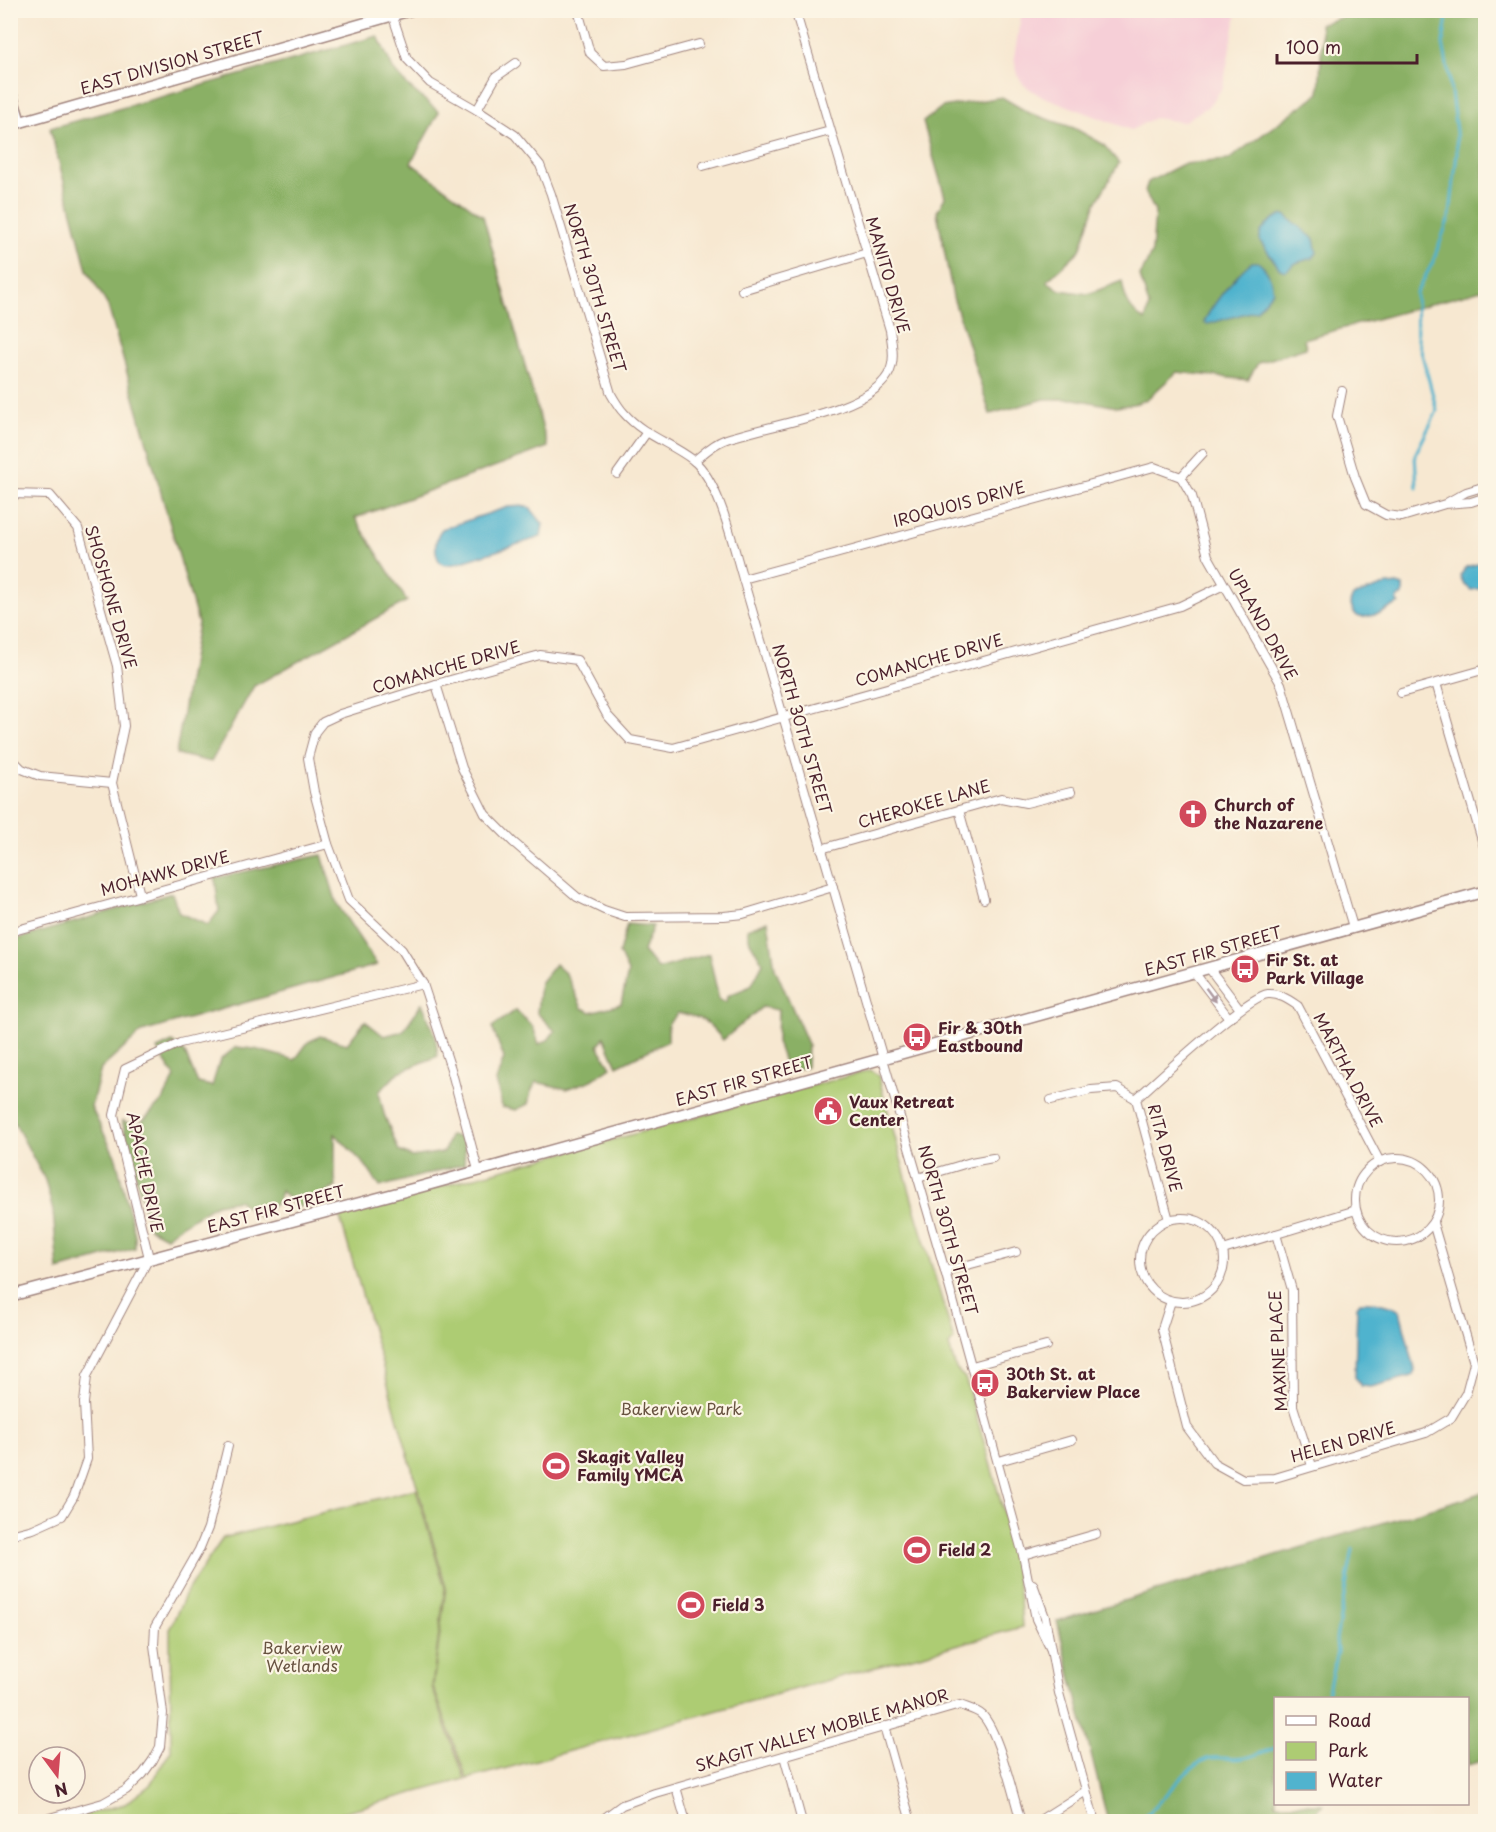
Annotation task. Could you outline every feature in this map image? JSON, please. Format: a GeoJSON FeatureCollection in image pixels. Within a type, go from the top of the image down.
{"type":"FeatureCollection","features":[{"type":"Feature","properties":{"kind":"street","name":"EAST DIVISION STREET"},"geometry":{"type":"LineString","coordinates":[[15,123],[392,13],[411,10]]}},
{"type":"Feature","properties":{"kind":"street"},"geometry":{"type":"LineString","coordinates":[[578,10],[590,52],[604,66],[626,64],[699,44]]}},
{"type":"Feature","properties":{"kind":"street","name":"MANITO DRIVE"},"geometry":{"type":"LineString","coordinates":[[694,461],[722,441],[851,404],[875,390],[889,374],[893,357],[890,330],[795,10]]}},
{"type":"Feature","properties":{"kind":"street","name":"NORTH 30TH STREET"},"geometry":{"type":"LineString","coordinates":[[392,13],[407,59],[430,83],[515,135],[540,165],[551,194],[611,394],[625,414],[647,432],[694,461],[709,481],[717,498],[743,579],[945,1271],[1023,1555],[1045,1617],[1059,1693],[1095,1821]]}},
{"type":"Feature","properties":{"kind":"street"},"geometry":{"type":"LineString","coordinates":[[477,110],[495,77],[516,63]]}},
{"type":"Feature","properties":{"kind":"street"},"geometry":{"type":"LineString","coordinates":[[10,90],[15,123]]}},
{"type":"Feature","properties":{"kind":"street"},"geometry":{"type":"LineString","coordinates":[[703,166],[830,131]]}},
{"type":"Feature","properties":{"kind":"street"},"geometry":{"type":"LineString","coordinates":[[742,290],[867,253]]}},
{"type":"Feature","properties":{"kind":"street"},"geometry":{"type":"LineString","coordinates":[[1342,391],[1337,416],[1355,477],[1366,504],[1386,515],[1402,517],[1445,504],[1471,502],[1485,497]]}},
{"type":"Feature","properties":{"kind":"street"},"geometry":{"type":"LineString","coordinates":[[617,474],[647,432]]}},
{"type":"Feature","properties":{"kind":"street"},"geometry":{"type":"LineString","coordinates":[[1181,477],[1203,453]]}},
{"type":"Feature","properties":{"kind":"street","name":"IROQUOIS DRIVE"},"geometry":{"type":"LineString","coordinates":[[743,579],[1154,466],[1181,477]]}},
{"type":"Feature","properties":{"kind":"street","name":"UPLAND DRIVE"},"geometry":{"type":"LineString","coordinates":[[1181,477],[1192,495],[1208,556],[1281,684],[1353,927]]}},
{"type":"Feature","properties":{"kind":"street"},"geometry":{"type":"LineString","coordinates":[[1445,504],[1466,492],[1485,486]]}},
{"type":"Feature","properties":{"kind":"street","name":"SHOSHONE DRIVE"},"geometry":{"type":"LineString","coordinates":[[10,494],[50,495],[78,528],[117,666],[124,726],[112,783],[140,895]]}},
{"type":"Feature","properties":{"kind":"street","name":"COMANCHE DRIVE"},"geometry":{"type":"LineString","coordinates":[[478,1170],[451,1069],[423,984],[402,950],[349,900],[328,844],[314,792],[308,758],[315,732],[322,722],[340,714],[436,684],[540,655],[577,660],[607,715],[630,740],[673,748],[1180,606],[1224,585]]}},
{"type":"Feature","properties":{"kind":"street"},"geometry":{"type":"LineString","coordinates":[[1401,693],[1485,669]]}},
{"type":"Feature","properties":{"kind":"street"},"geometry":{"type":"LineString","coordinates":[[1436,683],[1485,854]]}},
{"type":"Feature","properties":{"kind":"street"},"geometry":{"type":"LineString","coordinates":[[436,684],[462,768],[484,814],[577,897],[625,917],[724,916],[743,914],[833,887]]}},
{"type":"Feature","properties":{"kind":"street"},"geometry":{"type":"LineString","coordinates":[[10,757],[22,769],[40,776],[112,783]]}},
{"type":"Feature","properties":{"kind":"street","name":"CHEROKEE LANE"},"geometry":{"type":"LineString","coordinates":[[822,849],[1001,798],[1026,803],[1071,792]]}},
{"type":"Feature","properties":{"kind":"street"},"geometry":{"type":"LineString","coordinates":[[959,810],[984,899]]}},
{"type":"Feature","properties":{"kind":"street","name":"MOHAWK DRIVE"},"geometry":{"type":"LineString","coordinates":[[10,932],[328,844]]}},
{"type":"Feature","properties":{"kind":"street","name":"EAST FIR STREET"},"geometry":{"type":"LineString","coordinates":[[10,1296],[478,1170],[1485,891]]}},
{"type":"Feature","properties":{"kind":"street"},"geometry":{"type":"LineString","coordinates":[[1209,968],[1240,1009]]}},
{"type":"Feature","properties":{"kind":"street"},"geometry":{"type":"LineString","coordinates":[[1194,972],[1228,1018]]}},
{"type":"Feature","properties":{"kind":"street","name":"APACHE DRIVE"},"geometry":{"type":"LineString","coordinates":[[10,1535],[33,1529],[62,1516],[74,1496],[87,1459],[84,1403],[87,1376],[149,1258],[114,1115],[125,1069],[180,1043],[423,984]]}},
{"type":"Feature","properties":{"kind":"street","name":"RITA DRIVE"},"geometry":{"type":"LineString","coordinates":[[1169,1220],[1136,1099],[1240,1009],[1267,994],[1284,997]]}},
{"type":"Feature","properties":{"kind":"street","name":"MARTHA DRIVE"},"geometry":{"type":"LineString","coordinates":[[1284,997],[1298,1006],[1380,1162]]}},
{"type":"Feature","properties":{"kind":"street"},"geometry":{"type":"LineString","coordinates":[[1052,1100],[1091,1090],[1117,1088],[1136,1099]]}},
{"type":"Feature","properties":{"kind":"street"},"geometry":{"type":"LineString","coordinates":[[918,1178],[970,1162],[993,1158]]}},
{"type":"Feature","properties":{"kind":"street"},"geometry":{"type":"LineString","coordinates":[[1397,1158],[1415,1162],[1429,1172],[1438,1188],[1439,1206],[1433,1223],[1422,1234],[1407,1241],[1390,1242],[1375,1236],[1363,1225],[1356,1210],[1356,1191],[1360,1182],[1364,1174],[1380,1162],[1397,1158]]}},
{"type":"Feature","properties":{"kind":"street"},"geometry":{"type":"LineString","coordinates":[[1223,1250],[1356,1210]]}},
{"type":"Feature","properties":{"kind":"street"},"geometry":{"type":"LineString","coordinates":[[1192,1219],[1203,1223],[1212,1230],[1223,1250],[1224,1265],[1220,1278],[1211,1290],[1200,1298],[1186,1302],[1171,1301],[1159,1296],[1142,1275],[1139,1261],[1141,1248],[1147,1236],[1157,1226],[1169,1220],[1192,1219]]}},
{"type":"Feature","properties":{"kind":"street","name":"HELEN DRIVE"},"geometry":{"type":"LineString","coordinates":[[1171,1301],[1162,1329],[1187,1427],[1214,1463],[1243,1479],[1275,1478],[1426,1433],[1451,1418],[1466,1393],[1474,1363],[1433,1223]]}},
{"type":"Feature","properties":{"kind":"street","name":"MAXINE PLACE"},"geometry":{"type":"LineString","coordinates":[[1276,1234],[1292,1290],[1293,1406],[1312,1466]]}},
{"type":"Feature","properties":{"kind":"street"},"geometry":{"type":"LineString","coordinates":[[945,1271],[1016,1252]]}},
{"type":"Feature","properties":{"kind":"street"},"geometry":{"type":"LineString","coordinates":[[972,1366],[1046,1346]]}},
{"type":"Feature","properties":{"kind":"street"},"geometry":{"type":"LineString","coordinates":[[999,1461],[1072,1440]]}},
{"type":"Feature","properties":{"kind":"street"},"geometry":{"type":"LineString","coordinates":[[35,1821],[103,1803],[126,1790],[143,1774],[160,1747],[163,1713],[154,1646],[154,1627],[199,1550],[208,1528],[228,1446]]}},
{"type":"Feature","properties":{"kind":"street"},"geometry":{"type":"LineString","coordinates":[[1023,1555],[1096,1534]]}},
{"type":"Feature","properties":{"kind":"street","name":"SKAGIT VALLEY MOBILE MANOR"},"geometry":{"type":"LineString","coordinates":[[599,1821],[622,1805],[676,1787],[960,1705],[981,1714],[991,1728],[1021,1821]]}},
{"type":"Feature","properties":{"kind":"street"},"geometry":{"type":"LineString","coordinates":[[884,1726],[911,1821]]}},
{"type":"Feature","properties":{"kind":"street"},"geometry":{"type":"LineString","coordinates":[[784,1756],[802,1821]]}},
{"type":"Feature","properties":{"kind":"street"},"geometry":{"type":"LineString","coordinates":[[676,1787],[686,1821]]}},
{"type":"Feature","properties":{"kind":"street"},"geometry":{"type":"LineString","coordinates":[[1037,1821],[1086,1791]]}},
{"type":"Feature","properties":{"kind":"shaded area"},"geometry":{"type":"Polygon","coordinates":[[[1022,10],[1237,11],[1223,87],[1209,106],[1183,122],[1154,118],[1131,130],[1039,95],[1024,85],[1017,75],[1014,57],[1022,10]]]}},
{"type":"Feature","properties":{"kind":"green space"},"geometry":{"type":"Polygon","coordinates":[[[1362,11],[1485,11],[1485,289],[1304,339],[1306,348],[1258,363],[1248,380],[1177,372],[1147,399],[1138,403],[1117,407],[1075,399],[1045,399],[990,414],[953,297],[937,212],[945,197],[923,122],[942,107],[1002,97],[1029,113],[1074,128],[1103,144],[1119,163],[1095,205],[1080,250],[1047,281],[1060,290],[1088,294],[1122,281],[1129,304],[1145,321],[1149,306],[1140,276],[1152,252],[1155,212],[1145,191],[1148,182],[1183,164],[1228,160],[1319,93],[1322,41],[1320,24],[1362,11]]]}},
{"type":"Feature","properties":{"kind":"green space"},"geometry":{"type":"Polygon","coordinates":[[[378,36],[393,69],[408,86],[439,112],[411,163],[483,216],[548,447],[355,518],[407,601],[254,686],[211,762],[176,754],[198,623],[108,306],[87,270],[50,128],[378,36]]]}},
{"type":"Feature","properties":{"kind":"green space"},"geometry":{"type":"Polygon","coordinates":[[[322,855],[337,904],[377,965],[142,1032],[101,1069],[91,1107],[116,1158],[135,1235],[135,1248],[58,1270],[53,1211],[45,1180],[11,1116],[11,941],[172,893],[179,913],[208,925],[219,911],[215,878],[322,855]]]}},
{"type":"Feature","properties":{"kind":"green space"},"geometry":{"type":"Polygon","coordinates":[[[768,921],[775,968],[808,1044],[807,1067],[787,1071],[777,1042],[778,1010],[762,1007],[723,1040],[704,1020],[678,1013],[668,1024],[668,1041],[617,1066],[604,1037],[598,1046],[611,1067],[592,1080],[567,1089],[536,1082],[528,1104],[516,1110],[502,1107],[496,1081],[504,1058],[492,1027],[516,1010],[533,1027],[539,1044],[548,1040],[555,1031],[537,1013],[540,983],[555,964],[566,974],[582,1008],[591,1012],[621,1004],[628,972],[619,953],[627,924],[653,926],[643,951],[658,969],[709,954],[719,1000],[726,1002],[727,996],[751,986],[763,963],[750,942],[747,929],[768,921]]]}},
{"type":"Feature","properties":{"kind":"green space"},"geometry":{"type":"Polygon","coordinates":[[[422,1003],[435,1035],[438,1056],[399,1072],[379,1092],[384,1114],[399,1151],[412,1157],[444,1152],[450,1135],[461,1138],[465,1148],[464,1164],[380,1187],[366,1166],[335,1134],[336,1187],[297,1208],[281,1191],[278,1201],[260,1218],[238,1200],[216,1204],[166,1237],[149,1228],[122,1120],[137,1127],[163,1100],[175,1077],[157,1049],[172,1042],[184,1051],[198,1083],[212,1086],[220,1060],[236,1047],[255,1049],[295,1060],[308,1042],[320,1036],[347,1044],[365,1021],[384,1036],[403,1031],[422,1003]]]}},
{"type":"Feature","properties":{"kind":"green space","name":"Bakerview Park"},"geometry":{"type":"Polygon","coordinates":[[[870,1070],[878,1075],[954,1340],[949,1346],[956,1369],[965,1378],[1001,1501],[1015,1564],[1022,1627],[467,1779],[433,1686],[446,1587],[339,1214],[870,1070]]]}},
{"type":"Feature","properties":{"kind":"green space","name":"Bakerview Wetlands"},"geometry":{"type":"Polygon","coordinates":[[[416,1489],[445,1588],[432,1687],[465,1779],[310,1821],[62,1821],[125,1804],[150,1785],[171,1750],[170,1628],[188,1589],[223,1538],[416,1489]]]}},
{"type":"Feature","properties":{"kind":"green space"},"geometry":{"type":"Polygon","coordinates":[[[1485,1492],[1485,1760],[1469,1765],[1469,1697],[1274,1697],[1274,1805],[1322,1805],[1310,1821],[1108,1821],[1057,1621],[1485,1492]]]}},
{"type":"Feature","properties":{"kind":"water"},"geometry":{"type":"Polygon","coordinates":[[[1285,215],[1314,239],[1317,253],[1312,258],[1296,263],[1286,271],[1280,269],[1260,241],[1260,233],[1268,224],[1277,217],[1285,215]]]}},
{"type":"Feature","properties":{"kind":"water"},"geometry":{"type":"Polygon","coordinates":[[[1252,262],[1258,262],[1267,271],[1273,291],[1257,310],[1208,324],[1204,323],[1225,290],[1252,262]]]}},
{"type":"Feature","properties":{"kind":"water"},"geometry":{"type":"Polygon","coordinates":[[[526,506],[543,524],[541,537],[455,564],[440,563],[436,545],[437,537],[442,529],[508,507],[526,506]]]}},
{"type":"Feature","properties":{"kind":"water"},"geometry":{"type":"Polygon","coordinates":[[[1485,562],[1485,588],[1471,590],[1460,576],[1466,567],[1485,562]]]}},
{"type":"Feature","properties":{"kind":"water"},"geometry":{"type":"Polygon","coordinates":[[[1397,584],[1403,586],[1403,595],[1397,601],[1399,603],[1382,613],[1365,617],[1359,617],[1355,613],[1350,603],[1353,596],[1382,586],[1397,584]]]}},
{"type":"Feature","properties":{"kind":"water"},"geometry":{"type":"Polygon","coordinates":[[[1360,1302],[1391,1306],[1400,1311],[1415,1370],[1412,1376],[1371,1387],[1361,1386],[1355,1377],[1357,1306],[1360,1302]]]}},
{"type":"Feature","properties":{"kind":"waterway"},"geometry":{"type":"LineString","coordinates":[[1417,488],[1415,455],[1437,411],[1417,335],[1416,293],[1432,264],[1450,215],[1457,153],[1443,43],[1448,10]]}},
{"type":"Feature","properties":{"kind":"waterway"},"geometry":{"type":"LineString","coordinates":[[1326,1697],[1337,1652],[1336,1639],[1353,1549]]}},
{"type":"Feature","properties":{"kind":"waterway"},"geometry":{"type":"LineString","coordinates":[[1139,1822],[1189,1770],[1207,1759],[1244,1758],[1274,1749]]}},
{"type":"Feature","properties":{"kind":"place","name":"Church of the Nazarene"},"geometry":{"type":"Point","coordinates":[1193,814]}},
{"type":"Feature","properties":{"kind":"place","name":"Fir St. at Park Village"},"geometry":{"type":"Point","coordinates":[1245,969]}},
{"type":"Feature","properties":{"kind":"place","name":"Fir & 30th Eastbound"},"geometry":{"type":"Point","coordinates":[917,1037]}},
{"type":"Feature","properties":{"kind":"place","name":"Vaux Retreat Center"},"geometry":{"type":"Point","coordinates":[828,1111]}},
{"type":"Feature","properties":{"kind":"place","name":"30th St. at Bakerview Place"},"geometry":{"type":"Point","coordinates":[985,1383]}},
{"type":"Feature","properties":{"kind":"place","name":"Skagit Valley Family YMCA"},"geometry":{"type":"Point","coordinates":[556,1466]}},
{"type":"Feature","properties":{"kind":"place","name":"Field 2"},"geometry":{"type":"Point","coordinates":[917,1550]}},
{"type":"Feature","properties":{"kind":"place","name":"Field 3"},"geometry":{"type":"Point","coordinates":[691,1605]}}]}
